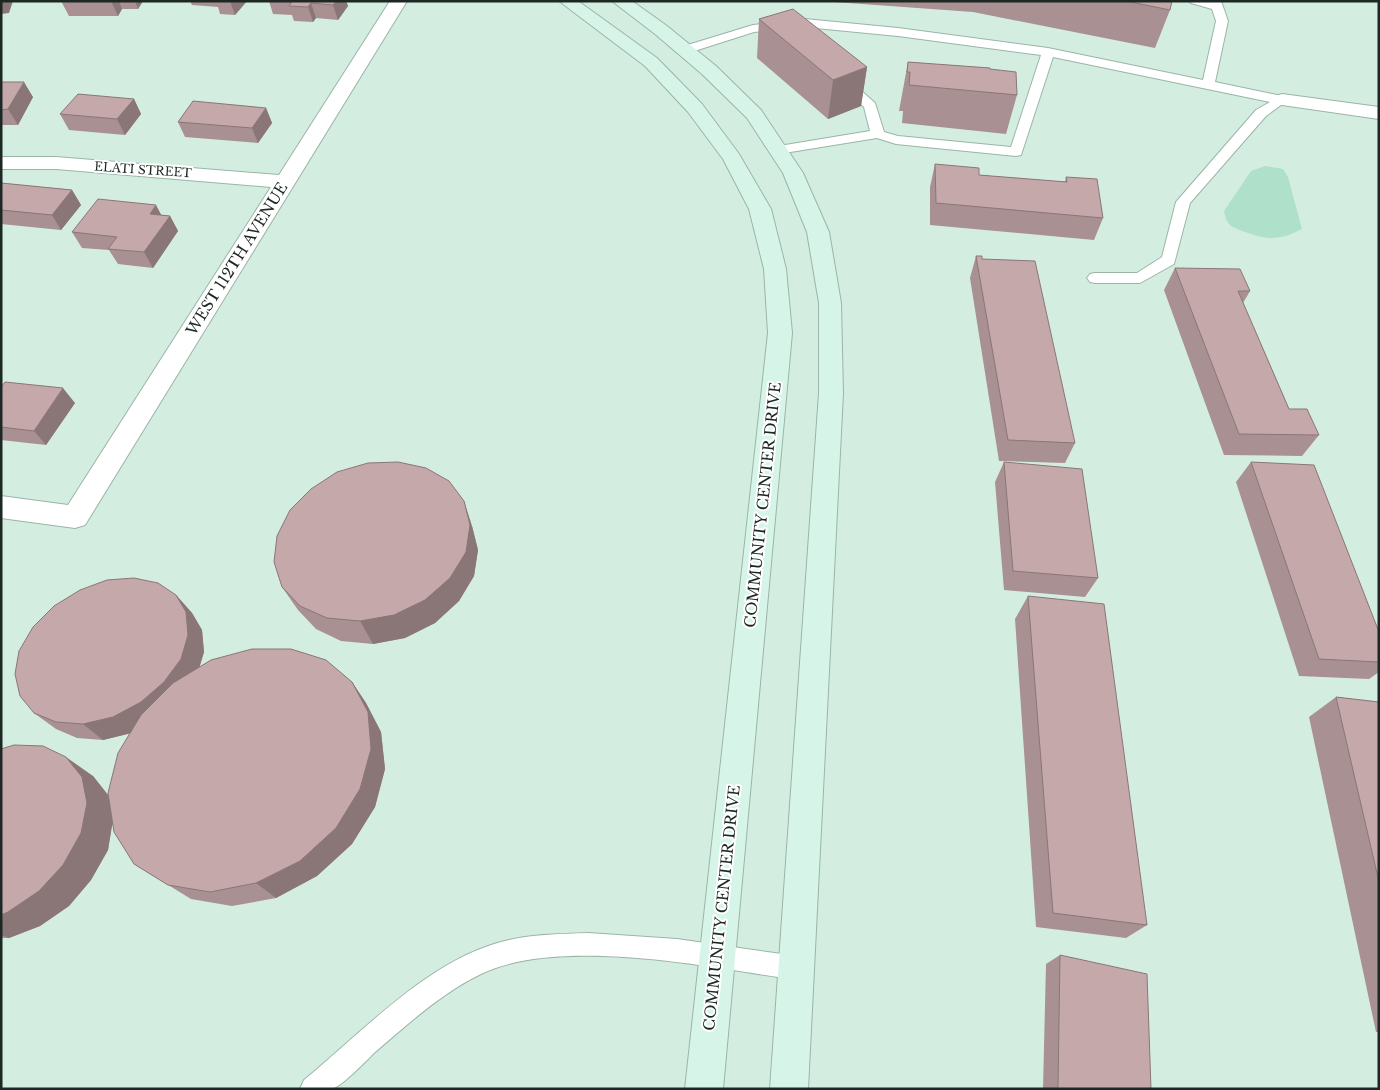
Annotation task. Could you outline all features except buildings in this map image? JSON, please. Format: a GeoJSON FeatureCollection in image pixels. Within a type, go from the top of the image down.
{"type":"FeatureCollection","features":[{"type":"Feature","properties":{"kind":"main road","name":"COMMUNITY CENTER DRIVE"},"geometry":{"type":"LineString","coordinates":[[567,1],[652,62],[695,108],[732,158],[760,209],[775,269],[780,333],[704,1089]]}},
{"type":"Feature","properties":{"kind":"main road"},"geometry":{"type":"LineString","coordinates":[[620,1],[661,30],[709,70],[754,114],[793,173],[818,232],[830,303],[831,393],[789,1089]]}},
{"type":"Feature","properties":{"kind":"street","name":"WEST 112TH AVENUE"},"geometry":{"type":"LineString","coordinates":[[1,508],[75,517],[399,1]]}},
{"type":"Feature","properties":{"kind":"street"},"geometry":{"type":"LineString","coordinates":[[1282,100],[1379,114]]}},
{"type":"Feature","properties":{"kind":"street","name":"ELATI STREET"},"geometry":{"type":"LineString","coordinates":[[1,163],[56,163],[285,182]]}},
{"type":"Feature","properties":{"kind":"lane"},"geometry":{"type":"LineString","coordinates":[[1195,1],[1216,4],[1222,22],[1208,85]]}},
{"type":"Feature","properties":{"kind":"lane"},"geometry":{"type":"LineString","coordinates":[[685,50],[753,29],[805,23],[898,32],[1048,52],[1282,100]]}},
{"type":"Feature","properties":{"kind":"lane"},"geometry":{"type":"LineString","coordinates":[[777,26],[791,38]]}},
{"type":"Feature","properties":{"kind":"lane"},"geometry":{"type":"LineString","coordinates":[[778,150],[878,134],[896,140],[1016,152],[1048,52]]}},
{"type":"Feature","properties":{"kind":"lane"},"geometry":{"type":"LineString","coordinates":[[834,75],[870,106],[878,134]]}},
{"type":"Feature","properties":{"kind":"lane"},"geometry":{"type":"LineString","coordinates":[[1095,278],[1140,278],[1169,260],[1183,202],[1261,113],[1282,100]]}},
{"type":"Feature","properties":{"kind":"lane"},"geometry":{"type":"LineString","coordinates":[[314,1089],[391,1023],[439,986],[476,963],[507,952],[566,945],[601,946],[717,957],[796,968]]}},
{"type":"Feature","properties":{"kind":"green space"},"geometry":{"type":"Polygon","coordinates":[[[1265,166],[1283,169],[1288,177],[1302,229],[1284,236],[1268,238],[1238,229],[1230,225],[1225,217],[1224,211],[1251,171],[1265,166]]]}}]}
